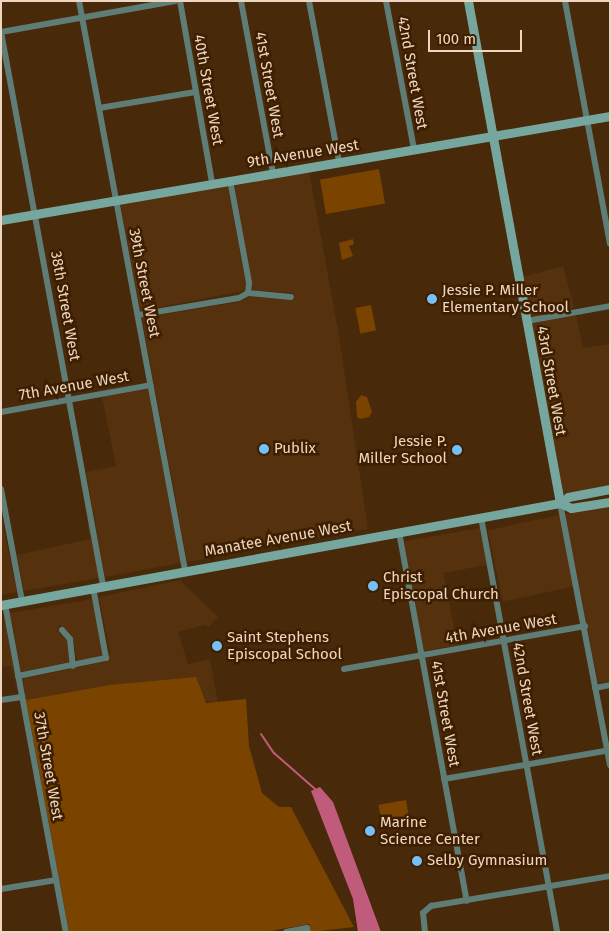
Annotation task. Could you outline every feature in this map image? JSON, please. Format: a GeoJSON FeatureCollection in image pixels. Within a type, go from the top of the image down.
{"type":"FeatureCollection","features":[{"type":"Feature","properties":{"kind":"street","name":"39th Street West"},"geometry":{"type":"LineString","coordinates":[[79,1],[186,570]]}},
{"type":"Feature","properties":{"kind":"street"},"geometry":{"type":"LineString","coordinates":[[1,32],[175,1]]}},
{"type":"Feature","properties":{"kind":"street","name":"40th Street West"},"geometry":{"type":"LineString","coordinates":[[180,1],[212,183]]}},
{"type":"Feature","properties":{"kind":"street","name":"41st Street West"},"geometry":{"type":"LineString","coordinates":[[241,1],[273,173]]}},
{"type":"Feature","properties":{"kind":"street"},"geometry":{"type":"LineString","coordinates":[[310,1],[339,162]]}},
{"type":"Feature","properties":{"kind":"street","name":"42nd Street West"},"geometry":{"type":"LineString","coordinates":[[386,1],[414,149]]}},
{"type":"Feature","properties":{"kind":"street","name":"43rd Street West"},"geometry":{"type":"LineString","coordinates":[[468,1],[610,765]]}},
{"type":"Feature","properties":{"kind":"street"},"geometry":{"type":"LineString","coordinates":[[565,1],[610,244]]}},
{"type":"Feature","properties":{"kind":"street","name":"38th Street West"},"geometry":{"type":"LineString","coordinates":[[1,32],[104,585]]}},
{"type":"Feature","properties":{"kind":"street"},"geometry":{"type":"LineString","coordinates":[[99,108],[196,92]]}},
{"type":"Feature","properties":{"kind":"street","name":"9th Avenue West"},"geometry":{"type":"LineString","coordinates":[[1,220],[610,116]]}},
{"type":"Feature","properties":{"kind":"street"},"geometry":{"type":"LineString","coordinates":[[230,180],[249,283],[248,293]]}},
{"type":"Feature","properties":{"kind":"street"},"geometry":{"type":"LineString","coordinates":[[138,315],[239,298],[248,293],[291,296]]}},
{"type":"Feature","properties":{"kind":"street"},"geometry":{"type":"LineString","coordinates":[[526,321],[610,306]]}},
{"type":"Feature","properties":{"kind":"street","name":"7th Avenue West"},"geometry":{"type":"LineString","coordinates":[[1,412],[151,384]]}},
{"type":"Feature","properties":{"kind":"street"},"geometry":{"type":"LineString","coordinates":[[1,489],[22,601]]}},
{"type":"Feature","properties":{"kind":"street","name":"Manatee Avenue West"},"geometry":{"type":"LineString","coordinates":[[3,604],[560,503],[568,497],[610,489]]}},
{"type":"Feature","properties":{"kind":"street","name":"Manatee Avenue West"},"geometry":{"type":"LineString","coordinates":[[560,503],[571,508],[610,502]]}},
{"type":"Feature","properties":{"kind":"street","name":"42nd Street West"},"geometry":{"type":"LineString","coordinates":[[482,517],[557,932]]}},
{"type":"Feature","properties":{"kind":"street","name":"41st Street West"},"geometry":{"type":"LineString","coordinates":[[399,532],[467,901]]}},
{"type":"Feature","properties":{"kind":"street"},"geometry":{"type":"LineString","coordinates":[[18,676],[104,660],[107,656],[93,587]]}},
{"type":"Feature","properties":{"kind":"street","name":"37th Street West"},"geometry":{"type":"LineString","coordinates":[[3,604],[66,932]]}},
{"type":"Feature","properties":{"kind":"street","name":"4th Avenue West"},"geometry":{"type":"LineString","coordinates":[[344,669],[585,626]]}},
{"type":"Feature","properties":{"kind":"street"},"geometry":{"type":"LineString","coordinates":[[62,630],[70,639],[73,666]]}},
{"type":"Feature","properties":{"kind":"street"},"geometry":{"type":"LineString","coordinates":[[595,688],[610,685]]}},
{"type":"Feature","properties":{"kind":"street"},"geometry":{"type":"LineString","coordinates":[[1,700],[22,697]]}},
{"type":"Feature","properties":{"kind":"street"},"geometry":{"type":"LineString","coordinates":[[444,779],[608,750]]}},
{"type":"Feature","properties":{"kind":"street"},"geometry":{"type":"LineString","coordinates":[[425,932],[424,910],[610,876]]}},
{"type":"Feature","properties":{"kind":"street"},"geometry":{"type":"LineString","coordinates":[[1,889],[56,880]]}},
{"type":"Feature","properties":{"kind":"street"},"geometry":{"type":"LineString","coordinates":[[286,932],[308,930]]}},
{"type":"Feature","properties":{"kind":"shaded area"},"geometry":{"type":"Polygon","coordinates":[[[379,169],[385,203],[326,214],[320,179],[379,169]]]}},
{"type":"Feature","properties":{"kind":"shaded area"},"geometry":{"type":"Polygon","coordinates":[[[309,171],[339,336],[368,529],[187,562],[142,318],[239,302],[250,297],[294,300],[294,293],[252,290],[234,183],[309,171]]]}},
{"type":"Feature","properties":{"kind":"shaded area"},"geometry":{"type":"Polygon","coordinates":[[[227,184],[246,283],[244,291],[140,311],[120,203],[227,184]]]}},
{"type":"Feature","properties":{"kind":"shaded area"},"geometry":{"type":"Polygon","coordinates":[[[353,239],[354,244],[349,246],[353,256],[342,260],[339,243],[353,239]]]}},
{"type":"Feature","properties":{"kind":"shaded area"},"geometry":{"type":"Polygon","coordinates":[[[563,266],[574,308],[533,319],[521,277],[563,266]]]}},
{"type":"Feature","properties":{"kind":"shaded area"},"geometry":{"type":"Polygon","coordinates":[[[371,305],[376,331],[360,334],[355,308],[371,305]]]}},
{"type":"Feature","properties":{"kind":"shaded area"},"geometry":{"type":"Polygon","coordinates":[[[576,315],[583,348],[610,344],[610,486],[561,495],[530,324],[576,315]]]}},
{"type":"Feature","properties":{"kind":"shaded area"},"geometry":{"type":"Polygon","coordinates":[[[148,389],[181,563],[105,577],[86,472],[116,466],[102,397],[148,389]]]}},
{"type":"Feature","properties":{"kind":"shaded area"},"geometry":{"type":"Polygon","coordinates":[[[361,395],[367,397],[372,412],[369,417],[360,419],[357,417],[356,402],[361,395]]]}},
{"type":"Feature","properties":{"kind":"shaded area"},"geometry":{"type":"Polygon","coordinates":[[[80,474],[99,578],[24,591],[17,555],[90,539],[80,474]]]}},
{"type":"Feature","properties":{"kind":"shaded area"},"geometry":{"type":"Polygon","coordinates":[[[610,506],[610,681],[598,683],[565,514],[610,506]]]}},
{"type":"Feature","properties":{"kind":"shaded area"},"geometry":{"type":"Polygon","coordinates":[[[1,515],[17,592],[1,595],[1,515]]]}},
{"type":"Feature","properties":{"kind":"shaded area"},"geometry":{"type":"Polygon","coordinates":[[[559,515],[574,586],[503,602],[488,530],[559,515]]]}},
{"type":"Feature","properties":{"kind":"shaded area"},"geometry":{"type":"Polygon","coordinates":[[[480,528],[487,565],[443,573],[458,645],[424,651],[404,541],[480,528]]]}},
{"type":"Feature","properties":{"kind":"shaded area"},"geometry":{"type":"Polygon","coordinates":[[[180,580],[218,617],[209,627],[204,625],[178,632],[188,664],[210,659],[218,703],[109,685],[26,700],[22,679],[108,661],[110,652],[99,597],[180,580]]]}},
{"type":"Feature","properties":{"kind":"shaded area"},"geometry":{"type":"Polygon","coordinates":[[[92,599],[103,656],[77,661],[73,637],[60,625],[57,631],[67,640],[70,662],[21,672],[10,613],[92,599]]]}},
{"type":"Feature","properties":{"kind":"shaded area"},"geometry":{"type":"Polygon","coordinates":[[[4,614],[18,694],[11,666],[1,667],[4,614]]]}},
{"type":"Feature","properties":{"kind":"shaded area"},"geometry":{"type":"Polygon","coordinates":[[[196,677],[206,703],[246,699],[249,746],[262,793],[279,807],[291,807],[354,927],[311,932],[309,924],[265,932],[69,932],[26,700],[109,685],[196,677]]]}},
{"type":"Feature","properties":{"kind":"shaded area"},"geometry":{"type":"Polygon","coordinates":[[[320,787],[333,802],[381,932],[358,932],[353,899],[311,791],[320,787]]]}},
{"type":"Feature","properties":{"kind":"shaded area"},"geometry":{"type":"Polygon","coordinates":[[[406,800],[409,817],[381,822],[378,805],[406,800]]]}},
{"type":"Feature","properties":{"kind":"waterway"},"geometry":{"type":"LineString","coordinates":[[261,734],[274,753],[315,789]]}},
{"type":"Feature","properties":{"kind":"place","name":"Jessie P. Miller Elementary School"},"geometry":{"type":"Point","coordinates":[432,299]}},
{"type":"Feature","properties":{"kind":"place","name":"Publix"},"geometry":{"type":"Point","coordinates":[264,449]}},
{"type":"Feature","properties":{"kind":"place","name":"Jessie P. Miller School"},"geometry":{"type":"Point","coordinates":[457,450]}},
{"type":"Feature","properties":{"kind":"place","name":"Christ Episcopal Church"},"geometry":{"type":"Point","coordinates":[373,586]}},
{"type":"Feature","properties":{"kind":"place","name":"Saint Stephens Episcopal School"},"geometry":{"type":"Point","coordinates":[217,646]}},
{"type":"Feature","properties":{"kind":"place","name":"Marine Science Center"},"geometry":{"type":"Point","coordinates":[370,831]}},
{"type":"Feature","properties":{"kind":"place","name":"Selby Gymnasium"},"geometry":{"type":"Point","coordinates":[417,861]}}]}
